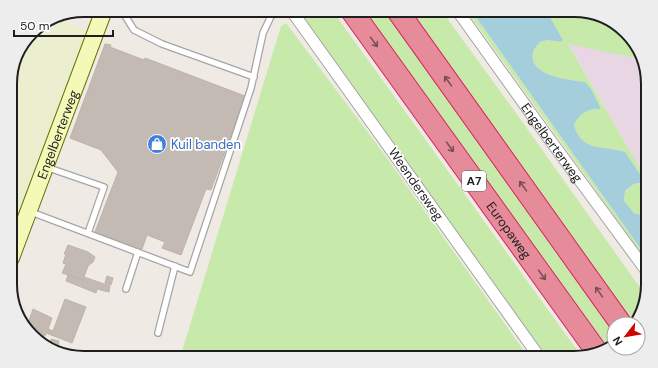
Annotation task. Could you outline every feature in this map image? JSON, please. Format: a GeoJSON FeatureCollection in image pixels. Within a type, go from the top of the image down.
{"type":"FeatureCollection","features":[{"type":"Feature","properties":{"kind":"highway","name":"Europaweg"},"geometry":{"type":"LineString","coordinates":[[356,17],[594,348]]}},
{"type":"Feature","properties":{"kind":"highway"},"geometry":{"type":"LineString","coordinates":[[402,17],[615,316]]}},
{"type":"Feature","properties":{"kind":"street","name":"Engelberterweg"},"geometry":{"type":"LineString","coordinates":[[17,242],[101,17]]}},
{"type":"Feature","properties":{"kind":"street","name":"Weendersweg"},"geometry":{"type":"LineString","coordinates":[[296,17],[535,351]]}},
{"type":"Feature","properties":{"kind":"street","name":"Engelberterweg"},"geometry":{"type":"LineString","coordinates":[[462,17],[641,263]]}},
{"type":"Feature","properties":{"kind":"lane"},"geometry":{"type":"LineString","coordinates":[[126,17],[134,30],[162,44],[254,77]]}},
{"type":"Feature","properties":{"kind":"lane"},"geometry":{"type":"LineString","coordinates":[[29,211],[190,272],[251,88],[263,33],[271,17]]}},
{"type":"Feature","properties":{"kind":"lane"},"geometry":{"type":"LineString","coordinates":[[46,167],[104,187],[88,233]]}},
{"type":"Feature","properties":{"kind":"lane"},"geometry":{"type":"LineString","coordinates":[[126,289],[138,252]]}},
{"type":"Feature","properties":{"kind":"lane"},"geometry":{"type":"LineString","coordinates":[[158,333],[175,266]]}},
{"type":"Feature","properties":{"kind":"shaded area"},"geometry":{"type":"Polygon","coordinates":[[[568,43],[635,58],[641,79],[641,170],[568,43]]]}},
{"type":"Feature","properties":{"kind":"green space"},"geometry":{"type":"Polygon","coordinates":[[[300,17],[337,17],[578,351],[542,351],[300,17]]]}},
{"type":"Feature","properties":{"kind":"green space"},"geometry":{"type":"Polygon","coordinates":[[[366,17],[389,17],[606,323],[606,343],[601,345],[366,17]]]}},
{"type":"Feature","properties":{"kind":"green space"},"geometry":{"type":"Polygon","coordinates":[[[416,17],[446,17],[641,289],[633,316],[627,316],[416,17]]]}},
{"type":"Feature","properties":{"kind":"green space"},"geometry":{"type":"Polygon","coordinates":[[[471,17],[476,17],[641,249],[641,255],[471,17]]]}},
{"type":"Feature","properties":{"kind":"green space"},"geometry":{"type":"Polygon","coordinates":[[[550,17],[574,17],[591,19],[600,22],[615,31],[632,50],[635,58],[568,44],[641,170],[641,177],[625,152],[594,147],[583,140],[578,134],[574,125],[579,117],[585,112],[601,109],[585,82],[561,78],[543,72],[533,61],[533,52],[540,42],[548,40],[561,42],[563,40],[550,17]]]}},
{"type":"Feature","properties":{"kind":"green space"},"geometry":{"type":"Polygon","coordinates":[[[62,21],[89,30],[17,220],[17,84],[19,67],[24,54],[31,43],[50,26],[62,21]]]}},
{"type":"Feature","properties":{"kind":"green space"},"geometry":{"type":"Polygon","coordinates":[[[286,23],[387,158],[524,351],[182,351],[281,26],[286,23]]]}},
{"type":"Feature","properties":{"kind":"green space"},"geometry":{"type":"Polygon","coordinates":[[[641,183],[641,215],[634,213],[624,201],[625,192],[634,184],[641,183]]]}},
{"type":"Feature","properties":{"kind":"water"},"geometry":{"type":"Polygon","coordinates":[[[476,17],[550,17],[563,40],[561,42],[548,40],[540,42],[533,52],[533,61],[543,72],[561,78],[585,82],[591,89],[601,109],[585,112],[579,117],[574,125],[578,134],[582,140],[588,144],[625,152],[641,176],[641,183],[634,184],[625,191],[624,201],[634,213],[641,215],[641,249],[476,17]]]}},
{"type":"Feature","properties":{"kind":"building","name":"Kuil banden"},"geometry":{"type":"Polygon","coordinates":[[[105,44],[111,45],[110,47],[144,60],[145,58],[245,96],[211,190],[206,189],[181,255],[162,248],[165,242],[147,235],[142,249],[95,232],[118,172],[101,150],[70,138],[105,44]]]}},
{"type":"Feature","properties":{"kind":"building"},"geometry":{"type":"Polygon","coordinates":[[[68,245],[88,252],[95,257],[93,262],[88,266],[83,280],[62,273],[66,264],[63,263],[66,254],[64,254],[68,245]]]}},
{"type":"Feature","properties":{"kind":"building"},"geometry":{"type":"Polygon","coordinates":[[[68,275],[83,280],[84,277],[110,286],[109,292],[97,289],[96,293],[66,281],[68,275]]]}},
{"type":"Feature","properties":{"kind":"building"},"geometry":{"type":"Polygon","coordinates":[[[107,276],[113,278],[111,285],[105,283],[107,276]]]}},
{"type":"Feature","properties":{"kind":"building"},"geometry":{"type":"Polygon","coordinates":[[[65,299],[86,307],[72,343],[46,333],[45,336],[40,334],[29,322],[33,309],[52,318],[48,329],[53,331],[65,299]]]}},
{"type":"Feature","properties":{"kind":"building"},"geometry":{"type":"Polygon","coordinates":[[[51,339],[59,341],[58,346],[50,342],[51,339]]]}},
{"type":"Feature","properties":{"kind":"place","name":"Kuil banden"},"geometry":{"type":"Point","coordinates":[157,144]}}]}
